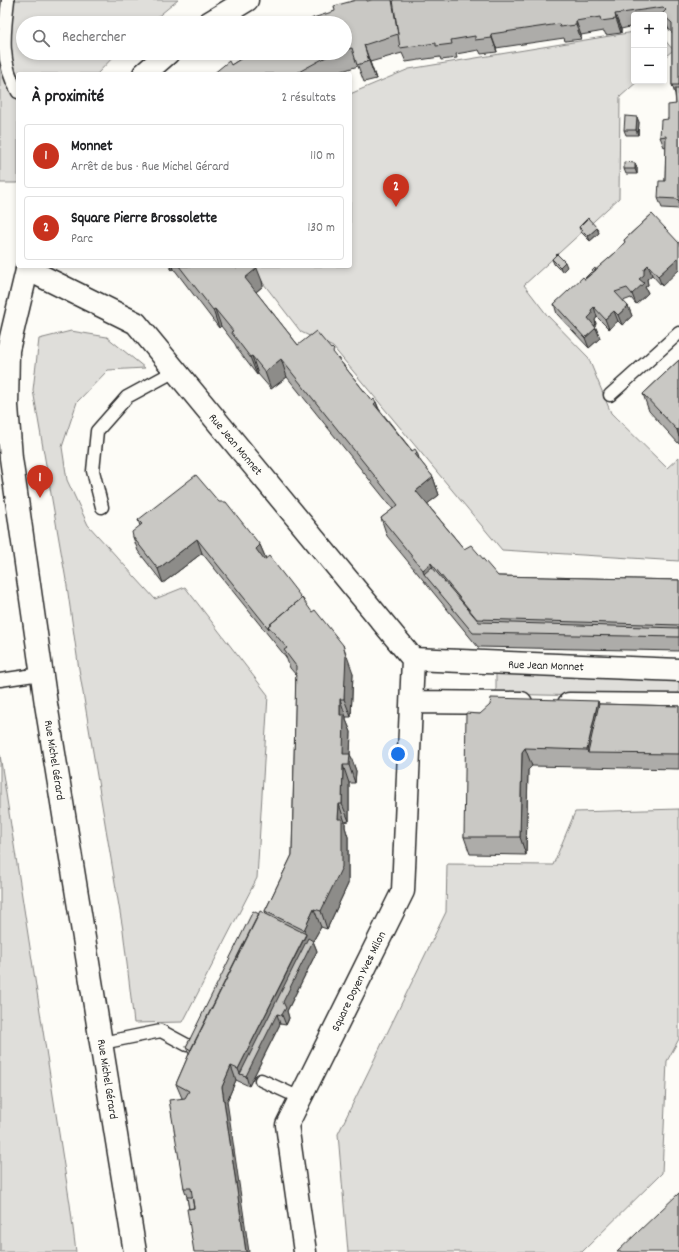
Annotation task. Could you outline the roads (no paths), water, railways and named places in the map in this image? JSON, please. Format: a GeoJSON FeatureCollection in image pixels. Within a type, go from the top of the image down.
{"type":"FeatureCollection","features":[{"type":"Feature","properties":{"kind":"street"},"geometry":{"type":"LineString","coordinates":[[221,16],[247,0]]}},
{"type":"Feature","properties":{"kind":"street"},"geometry":{"type":"LineString","coordinates":[[146,72],[160,60]]}},
{"type":"Feature","properties":{"kind":"street","name":"Rue Michel Gérard"},"geometry":{"type":"LineString","coordinates":[[27,268],[8,350],[7,406],[15,492],[41,674],[85,953],[102,1043],[135,1252]]}},
{"type":"Feature","properties":{"kind":"street","name":"Rue Jean Monnet"},"geometry":{"type":"LineString","coordinates":[[29,268],[136,323],[413,659],[679,670]]}},
{"type":"Feature","properties":{"kind":"street"},"geometry":{"type":"LineString","coordinates":[[413,659],[412,702],[679,705]]}},
{"type":"Feature","properties":{"kind":"street","name":"Square Doyen Yves Milon"},"geometry":{"type":"LineString","coordinates":[[305,1252],[287,1125],[403,891],[412,702]]}},
{"type":"Feature","properties":{"kind":"lane"},"geometry":{"type":"LineString","coordinates":[[8,0],[3,49],[4,59],[10,79],[16,89]]}},
{"type":"Feature","properties":{"kind":"lane"},"geometry":{"type":"LineString","coordinates":[[610,395],[679,333]]}},
{"type":"Feature","properties":{"kind":"lane"},"geometry":{"type":"LineString","coordinates":[[102,507],[93,471],[97,431],[127,397],[175,371]]}},
{"type":"Feature","properties":{"kind":"lane"},"geometry":{"type":"LineString","coordinates":[[0,680],[41,674]]}},
{"type":"Feature","properties":{"kind":"lane"},"geometry":{"type":"LineString","coordinates":[[102,1043],[161,1031],[187,1045]]}},
{"type":"Feature","properties":{"kind":"lane"},"geometry":{"type":"LineString","coordinates":[[261,1080],[300,1098]]}},
{"type":"Feature","properties":{"kind":"place","name":"Square Pierre Brossolette"},"geometry":{"type":"Point","coordinates":[396,207]}},
{"type":"Feature","properties":{"kind":"place","name":"Monnet"},"geometry":{"type":"Point","coordinates":[40,498]}}]}
